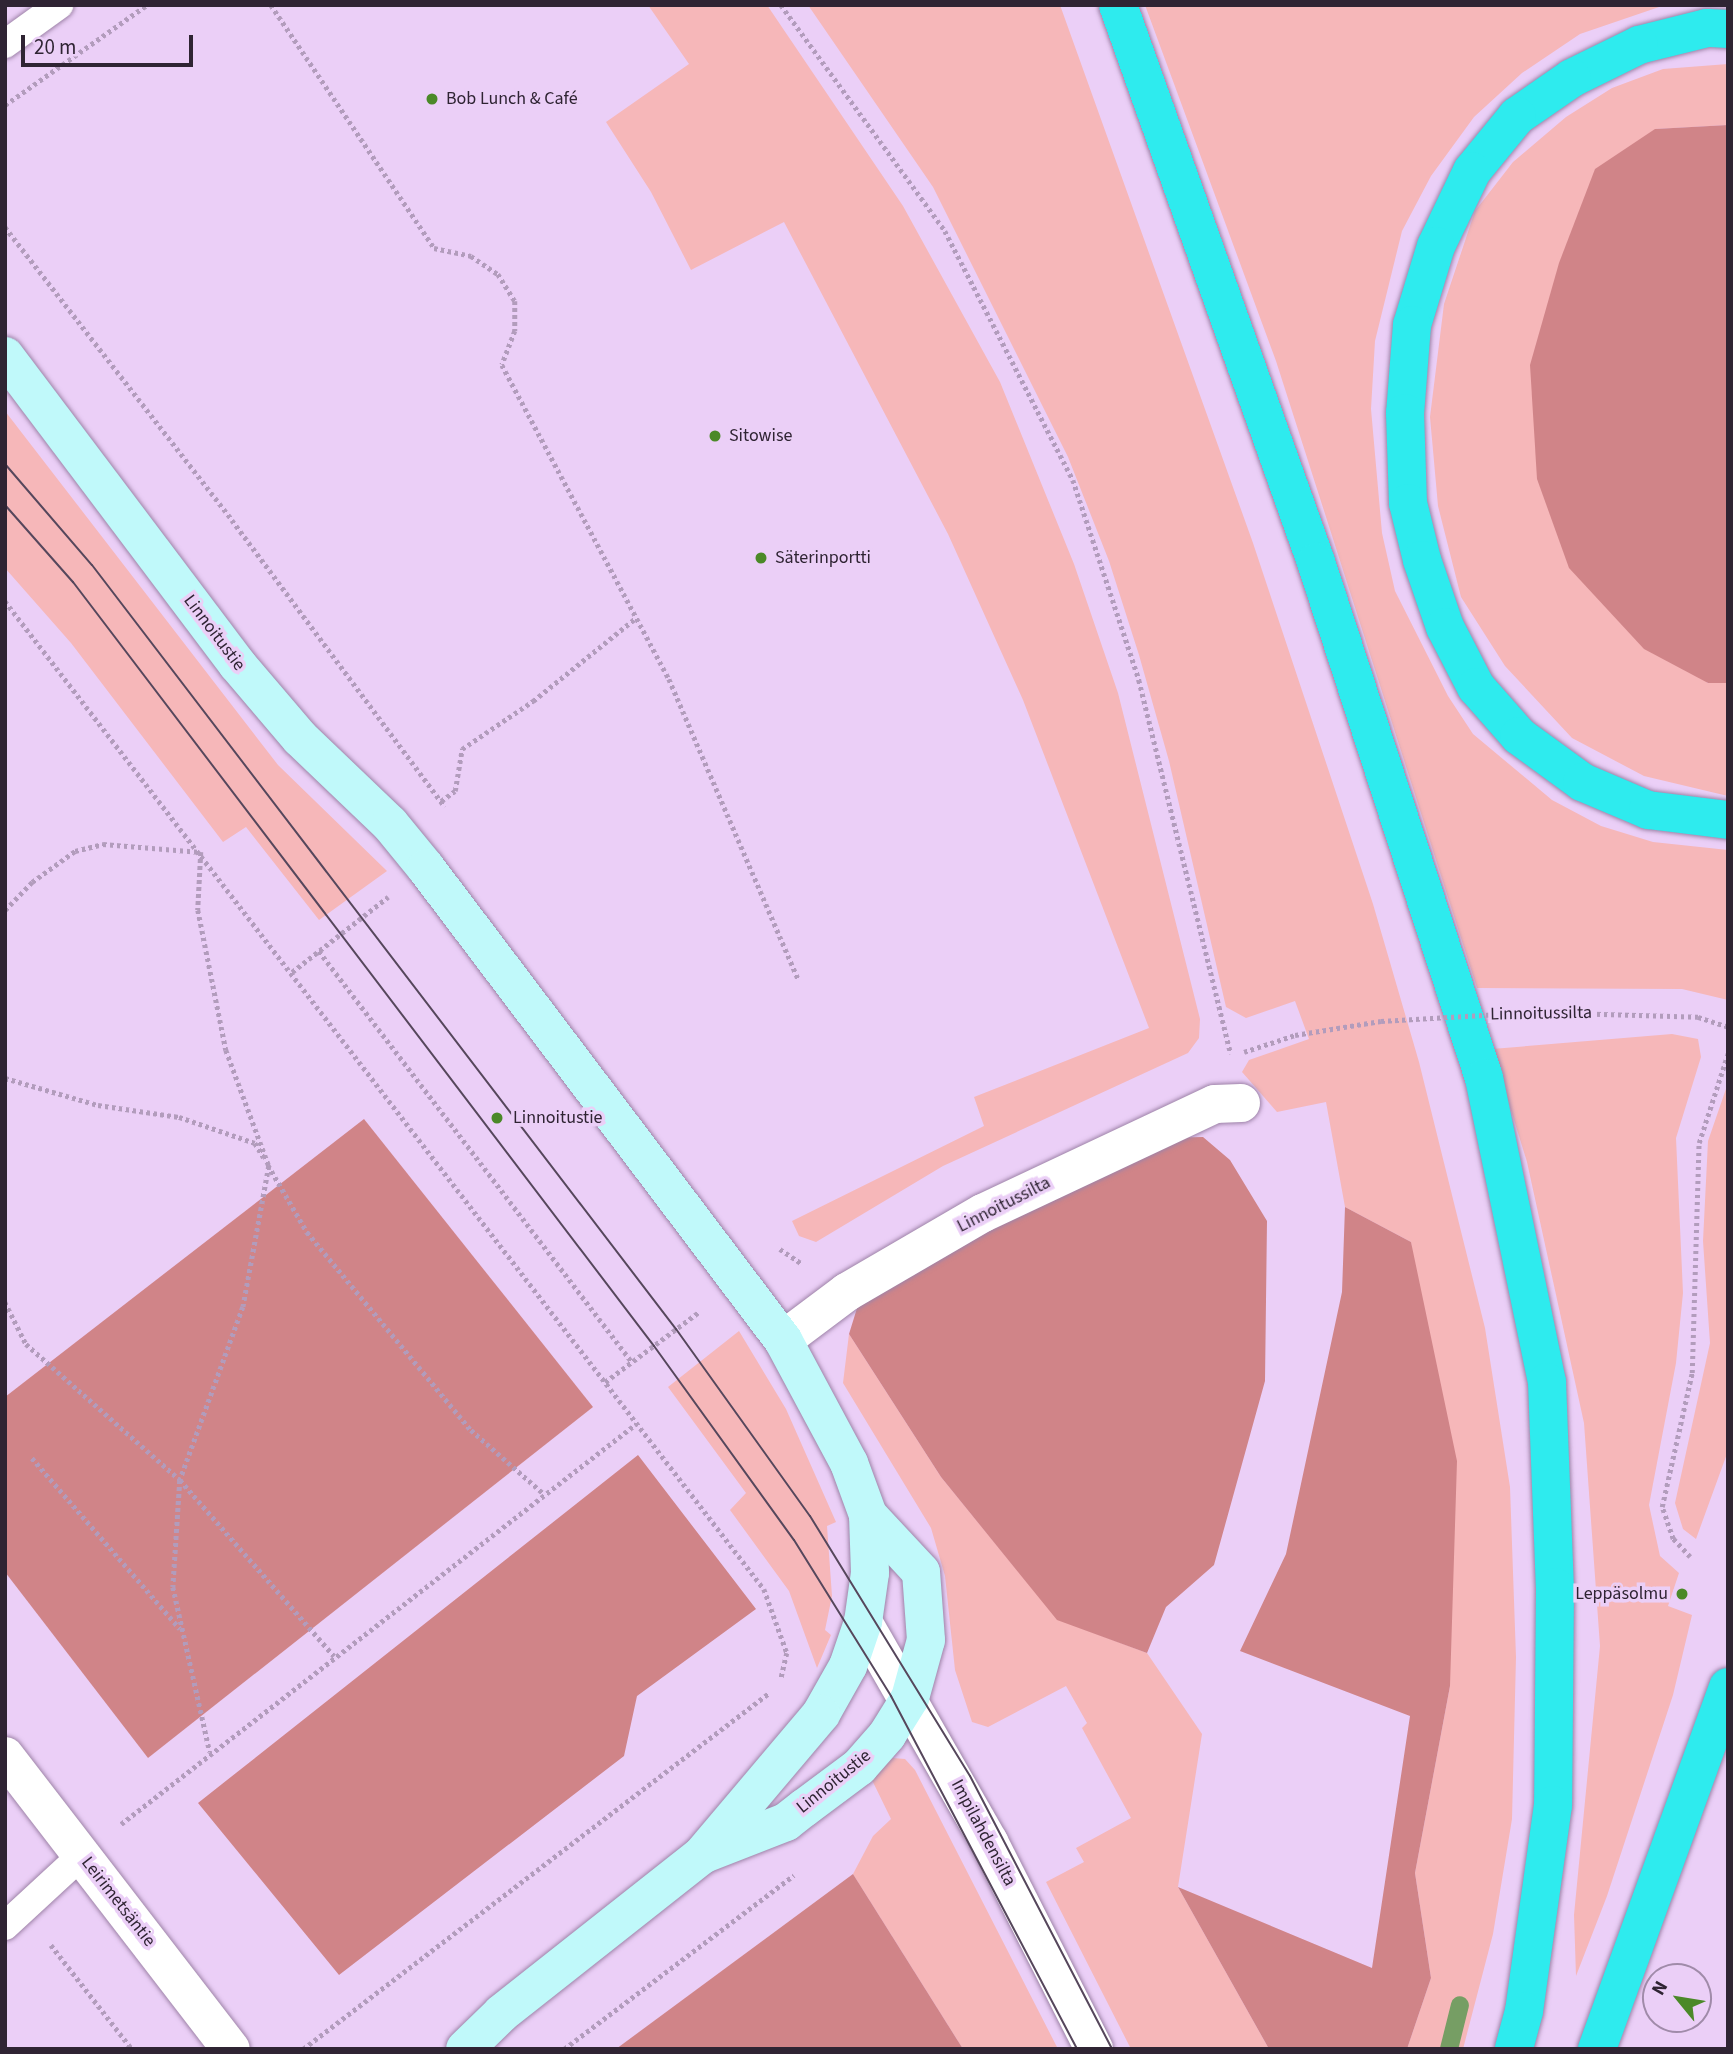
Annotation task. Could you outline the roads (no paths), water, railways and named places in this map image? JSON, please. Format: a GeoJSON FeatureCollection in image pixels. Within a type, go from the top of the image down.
{"type":"FeatureCollection","features":[{"type":"Feature","properties":{"kind":"highway"},"geometry":{"type":"LineString","coordinates":[[1102,5],[1163,136]]}},
{"type":"Feature","properties":{"kind":"highway"},"geometry":{"type":"LineString","coordinates":[[1118,5],[1316,562],[1484,1078],[1547,1382],[1555,1587],[1553,1805],[1514,2049]]}},
{"type":"Feature","properties":{"kind":"highway"},"geometry":{"type":"LineString","coordinates":[[1728,29],[1707,28],[1639,45],[1572,78],[1517,116],[1472,171],[1436,246],[1412,325],[1405,413],[1408,503],[1422,561],[1445,627],[1476,687],[1519,736],[1582,782],[1648,810],[1728,820]]}},
{"type":"Feature","properties":{"kind":"highway"},"geometry":{"type":"LineString","coordinates":[[1597,2049],[1728,1687]]}},
{"type":"Feature","properties":{"kind":"street","name":"Linnoitustie"},"geometry":{"type":"LineString","coordinates":[[5,356],[237,664],[300,738],[390,824],[426,869],[783,1340],[849,1463],[868,1515],[870,1573],[863,1622],[848,1666],[821,1714],[702,1855],[501,2014],[465,2049]]}},
{"type":"Feature","properties":{"kind":"street","name":"Linnoitussilta"},"geometry":{"type":"LineString","coordinates":[[783,1340],[847,1292],[983,1213],[1215,1104],[1241,1103]]}},
{"type":"Feature","properties":{"kind":"street","name":"Linnoitustie"},"geometry":{"type":"LineString","coordinates":[[702,1855],[786,1822],[859,1767],[887,1735],[910,1698],[926,1640],[921,1572],[868,1515]]}},
{"type":"Feature","properties":{"kind":"street","name":"Impilahdensilta"},"geometry":{"type":"LineString","coordinates":[[863,1622],[910,1698],[1094,2049]]}},
{"type":"Feature","properties":{"kind":"street","name":"Leirimetsäntie"},"geometry":{"type":"LineString","coordinates":[[5,1756],[231,2049]]}},
{"type":"Feature","properties":{"kind":"lane"},"geometry":{"type":"LineString","coordinates":[[5,44],[59,5]]}},
{"type":"Feature","properties":{"kind":"lane"},"geometry":{"type":"LineString","coordinates":[[14,1918],[82,1855]]}},
{"type":"Feature","properties":{"kind":"waterway"},"geometry":{"type":"LineString","coordinates":[[1449,2049],[1460,2005]]}},
{"type":"Feature","properties":{"kind":"tram line"},"geometry":{"type":"LineString","coordinates":[[5,464],[92,565],[676,1329],[810,1516],[970,1776],[1112,2049]]}},
{"type":"Feature","properties":{"kind":"tram line"},"geometry":{"type":"LineString","coordinates":[[5,505],[73,582],[654,1346],[794,1540],[891,1696],[1077,2049]]}},
{"type":"Feature","properties":{"kind":"place","name":"Bob Lunch & Café"},"geometry":{"type":"Point","coordinates":[432,99]}},
{"type":"Feature","properties":{"kind":"place","name":"Sitowise"},"geometry":{"type":"Point","coordinates":[715,436]}},
{"type":"Feature","properties":{"kind":"place","name":"Säterinportti"},"geometry":{"type":"Point","coordinates":[761,558]}},
{"type":"Feature","properties":{"kind":"place","name":"Linnoitustie"},"geometry":{"type":"Point","coordinates":[497,1118]}},
{"type":"Feature","properties":{"kind":"place","name":"Leppäsolmu"},"geometry":{"type":"Point","coordinates":[1682,1594]}}]}
